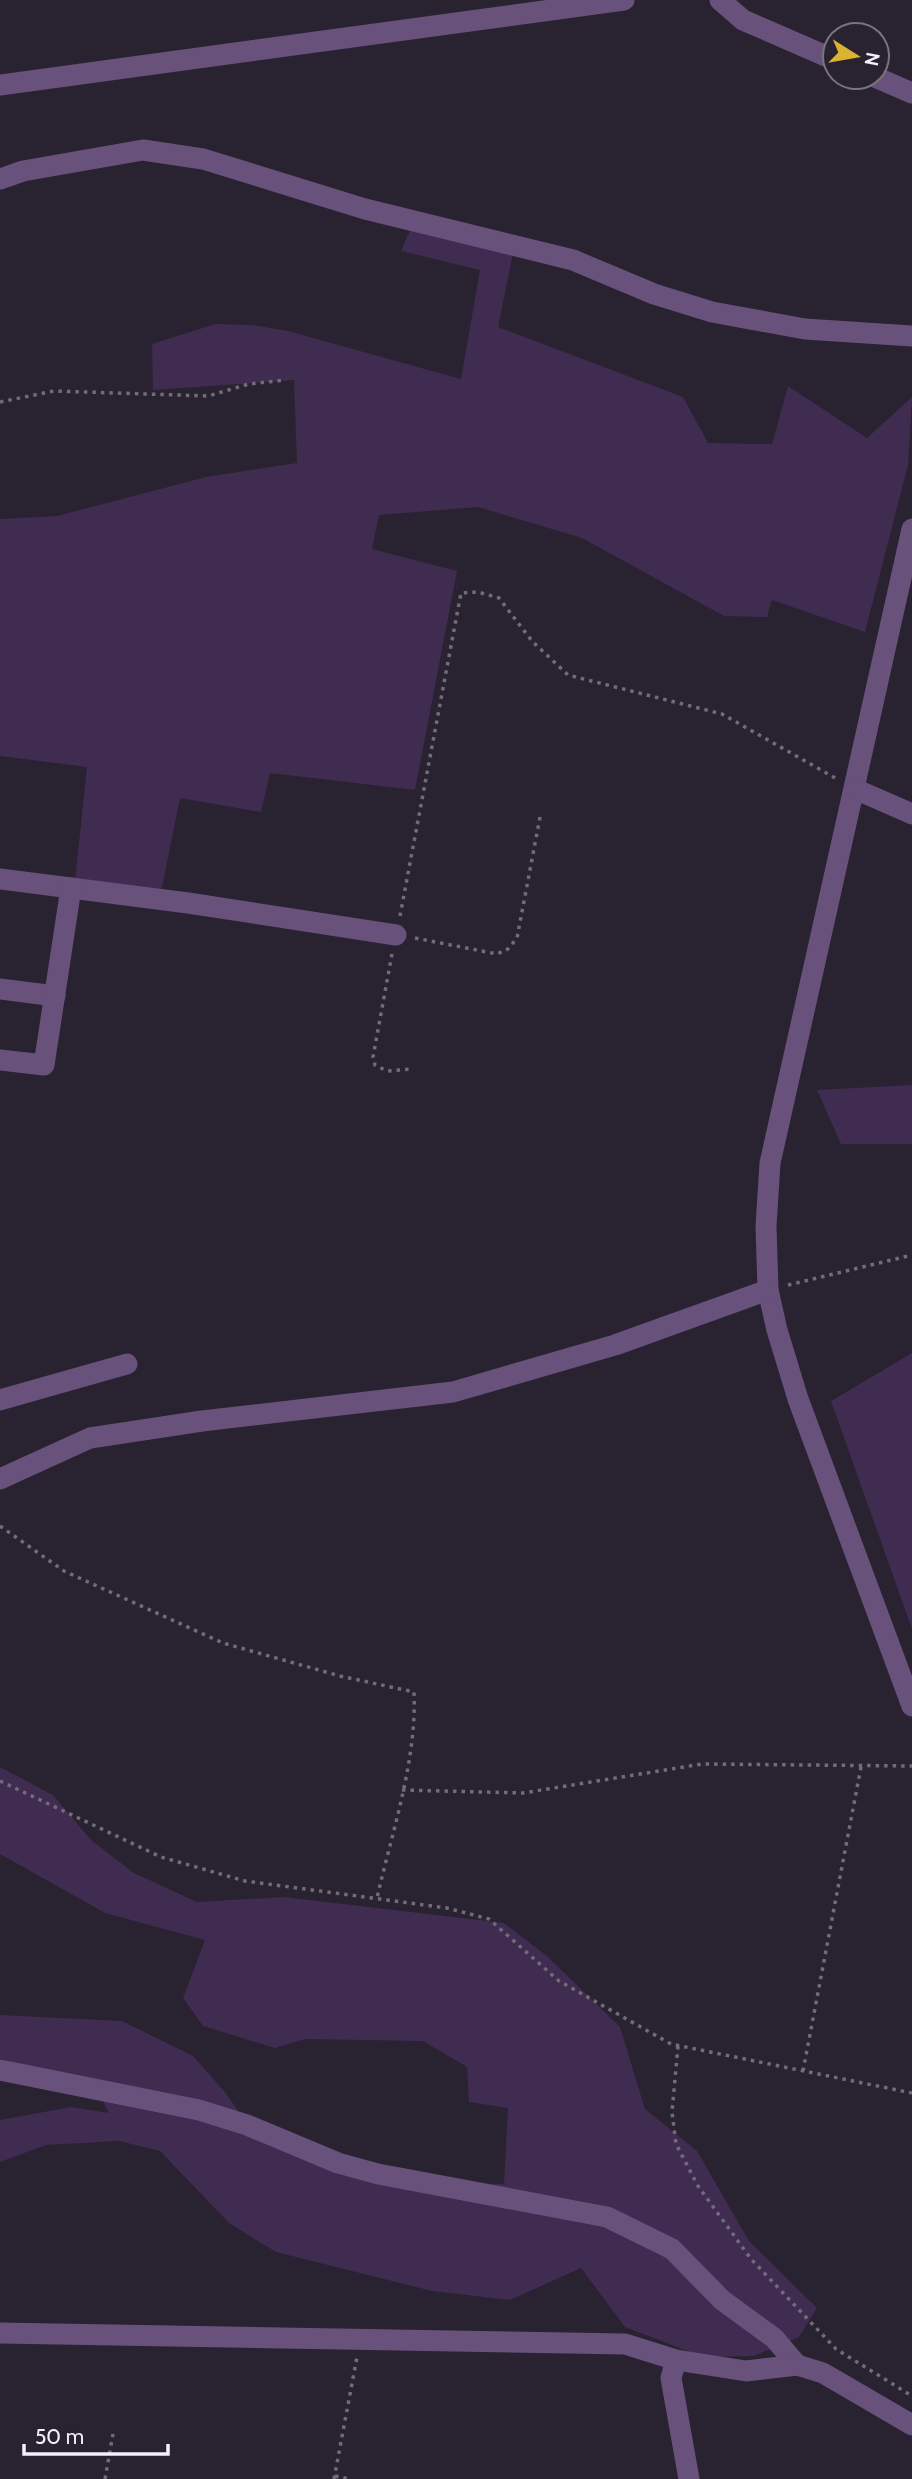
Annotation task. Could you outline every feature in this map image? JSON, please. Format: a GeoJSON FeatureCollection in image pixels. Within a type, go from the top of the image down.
{"type":"FeatureCollection","features":[{"type":"Feature","properties":{"kind":"street"},"geometry":{"type":"LineString","coordinates":[[0,85],[624,0]]}},
{"type":"Feature","properties":{"kind":"street"},"geometry":{"type":"LineString","coordinates":[[720,0],[743,20],[821,54]]}},
{"type":"Feature","properties":{"kind":"street"},"geometry":{"type":"LineString","coordinates":[[891,84],[912,93]]}},
{"type":"Feature","properties":{"kind":"street"},"geometry":{"type":"LineString","coordinates":[[0,179],[23,171],[131,151],[163,152],[203,159],[365,209],[573,260],[654,293],[712,312],[804,329],[912,336]]}},
{"type":"Feature","properties":{"kind":"street"},"geometry":{"type":"LineString","coordinates":[[912,529],[770,1163],[766,1226],[768,1290],[798,1399],[912,1706]]}},
{"type":"Feature","properties":{"kind":"street"},"geometry":{"type":"LineString","coordinates":[[855,789],[912,814]]}},
{"type":"Feature","properties":{"kind":"street"},"geometry":{"type":"LineString","coordinates":[[0,879],[396,935]]}},
{"type":"Feature","properties":{"kind":"street"},"geometry":{"type":"LineString","coordinates":[[0,1060],[44,1065],[71,888]]}},
{"type":"Feature","properties":{"kind":"street"},"geometry":{"type":"LineString","coordinates":[[0,989],[55,996]]}},
{"type":"Feature","properties":{"kind":"street"},"geometry":{"type":"LineString","coordinates":[[0,1479],[90,1438],[202,1421],[453,1392],[615,1345],[768,1290]]}},
{"type":"Feature","properties":{"kind":"street"},"geometry":{"type":"LineString","coordinates":[[0,1400],[127,1364]]}},
{"type":"Feature","properties":{"kind":"street"},"geometry":{"type":"LineString","coordinates":[[0,2070],[199,2110],[247,2125],[326,2158],[378,2174],[607,2217],[672,2249],[722,2300],[774,2338],[797,2365]]}},
{"type":"Feature","properties":{"kind":"street"},"geometry":{"type":"LineString","coordinates":[[0,2333],[609,2343],[676,2360],[746,2371],[797,2365],[822,2373],[912,2425]]}},
{"type":"Feature","properties":{"kind":"street"},"geometry":{"type":"LineString","coordinates":[[676,2360],[671,2378],[689,2479]]}},
{"type":"Feature","properties":{"kind":"path"},"geometry":{"type":"LineString","coordinates":[[0,402],[54,391],[208,396],[249,384],[286,380]]}},
{"type":"Feature","properties":{"kind":"path"},"geometry":{"type":"LineString","coordinates":[[413,1069],[387,1071],[375,1065],[373,1058],[461,593],[478,592],[499,598],[532,641],[568,675],[722,714],[855,789]]}},
{"type":"Feature","properties":{"kind":"path"},"geometry":{"type":"LineString","coordinates":[[396,935],[497,954],[508,949],[517,938],[541,812]]}},
{"type":"Feature","properties":{"kind":"path"},"geometry":{"type":"LineString","coordinates":[[768,1290],[912,1255]]}},
{"type":"Feature","properties":{"kind":"path"},"geometry":{"type":"LineString","coordinates":[[0,1526],[64,1571],[223,1643],[340,1676],[414,1692],[415,1715],[402,1790],[377,1899]]}},
{"type":"Feature","properties":{"kind":"path"},"geometry":{"type":"LineString","coordinates":[[402,1790],[523,1793],[702,1764],[912,1766]]}},
{"type":"Feature","properties":{"kind":"path"},"geometry":{"type":"LineString","coordinates":[[803,2071],[861,1767]]}},
{"type":"Feature","properties":{"kind":"path"},"geometry":{"type":"LineString","coordinates":[[0,1781],[161,1857],[245,1881],[447,1908],[489,1919],[559,1981],[678,2046],[912,2093]]}},
{"type":"Feature","properties":{"kind":"path"},"geometry":{"type":"LineString","coordinates":[[678,2046],[672,2112],[677,2144],[698,2186],[751,2259],[836,2349],[912,2396]]}},
{"type":"Feature","properties":{"kind":"path"},"geometry":{"type":"LineString","coordinates":[[350,2479],[334,2477],[358,2339]]}},
{"type":"Feature","properties":{"kind":"path"},"geometry":{"type":"LineString","coordinates":[[104,2479],[113,2434]]}},
{"type":"Feature","properties":{"kind":"shaded area"},"geometry":{"type":"Polygon","coordinates":[[[411,228],[513,253],[498,327],[683,397],[708,443],[772,444],[788,386],[867,438],[912,397],[908,465],[865,632],[772,600],[767,617],[724,616],[582,538],[478,507],[379,515],[372,549],[457,571],[415,790],[270,773],[261,812],[180,798],[161,892],[75,880],[87,767],[0,756],[0,519],[57,516],[206,477],[297,463],[294,380],[153,390],[152,344],[215,324],[252,325],[288,331],[461,379],[480,270],[401,251],[411,228]]]}},
{"type":"Feature","properties":{"kind":"shaded area"},"geometry":{"type":"Polygon","coordinates":[[[912,1085],[912,1144],[841,1144],[817,1090],[912,1085]]]}},
{"type":"Feature","properties":{"kind":"shaded area"},"geometry":{"type":"Polygon","coordinates":[[[912,1353],[912,1629],[831,1401],[912,1353]]]}},
{"type":"Feature","properties":{"kind":"shaded area"},"geometry":{"type":"Polygon","coordinates":[[[0,1767],[53,1795],[91,1840],[134,1873],[197,1902],[284,1897],[504,1923],[548,1957],[620,2027],[645,2109],[697,2151],[749,2241],[817,2308],[799,2337],[754,2356],[703,2357],[625,2327],[581,2268],[510,2300],[432,2291],[276,2252],[229,2223],[160,2151],[119,2141],[46,2145],[0,2162],[0,2120],[71,2107],[109,2113],[93,2082],[0,2059],[0,2015],[122,2021],[193,2056],[225,2092],[257,2138],[395,2186],[504,2184],[508,2108],[469,2102],[467,2067],[423,2041],[305,2039],[275,2048],[203,2026],[183,1998],[205,1940],[105,1913],[0,1854],[0,1767]]]}}]}
